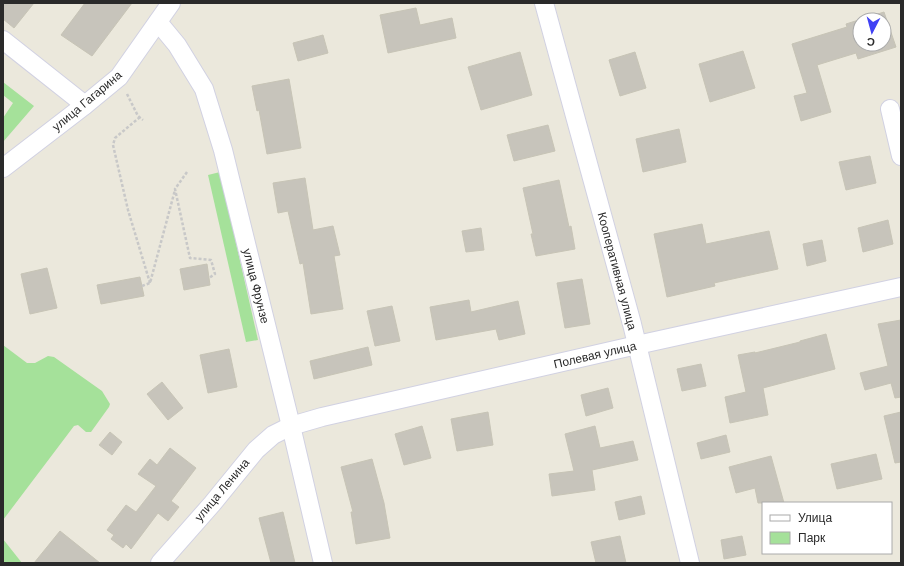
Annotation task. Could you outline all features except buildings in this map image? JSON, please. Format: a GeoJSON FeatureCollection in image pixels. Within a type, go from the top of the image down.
{"type":"FeatureCollection","features":[{"type":"Feature","properties":{"kind":"street","name":"улица Гагарина"},"geometry":{"type":"LineString","coordinates":[[3,168],[85,106],[119,77],[171,3]]}},
{"type":"Feature","properties":{"kind":"street","name":"Кооперативная улица"},"geometry":{"type":"LineString","coordinates":[[544,3],[637,345],[690,563]]}},
{"type":"Feature","properties":{"kind":"street","name":"улица Фрунзе"},"geometry":{"type":"LineString","coordinates":[[158,22],[177,45],[204,90],[223,150],[323,563]]}},
{"type":"Feature","properties":{"kind":"street"},"geometry":{"type":"LineString","coordinates":[[3,40],[85,106]]}},
{"type":"Feature","properties":{"kind":"street"},"geometry":{"type":"LineString","coordinates":[[890,109],[901,156]]}},
{"type":"Feature","properties":{"kind":"street","name":"Полевая улица"},"geometry":{"type":"LineString","coordinates":[[291,426],[637,345],[901,287]]}},
{"type":"Feature","properties":{"kind":"street","name":"улица Ленина"},"geometry":{"type":"LineString","coordinates":[[160,563],[212,504],[256,450],[273,435],[291,426]]}},
{"type":"Feature","properties":{"kind":"path"},"geometry":{"type":"LineString","coordinates":[[119,77],[138,116],[143,120]]}},
{"type":"Feature","properties":{"kind":"path"},"geometry":{"type":"LineString","coordinates":[[140,117],[115,138],[113,144],[128,210],[150,283]]}},
{"type":"Feature","properties":{"kind":"path"},"geometry":{"type":"LineString","coordinates":[[150,283],[175,189],[187,172]]}},
{"type":"Feature","properties":{"kind":"path"},"geometry":{"type":"LineString","coordinates":[[175,189],[190,258],[211,260],[215,274],[209,278]]}},
{"type":"Feature","properties":{"kind":"path"},"geometry":{"type":"LineString","coordinates":[[142,286],[150,283]]}},
{"type":"Feature","properties":{"kind":"green space"},"geometry":{"type":"Polygon","coordinates":[[[3,82],[34,106],[3,142],[3,118],[13,103],[3,95],[3,82]]]}},
{"type":"Feature","properties":{"kind":"green space"},"geometry":{"type":"Polygon","coordinates":[[[220,172],[258,340],[246,342],[208,175],[220,172]]]}},
{"type":"Feature","properties":{"kind":"green space"},"geometry":{"type":"Polygon","coordinates":[[[3,345],[27,363],[35,363],[48,356],[54,357],[102,391],[110,404],[91,432],[86,432],[78,425],[74,426],[3,520],[3,345]]]}},
{"type":"Feature","properties":{"kind":"green space"},"geometry":{"type":"Polygon","coordinates":[[[3,539],[22,563],[3,563],[3,539]]]}}]}
